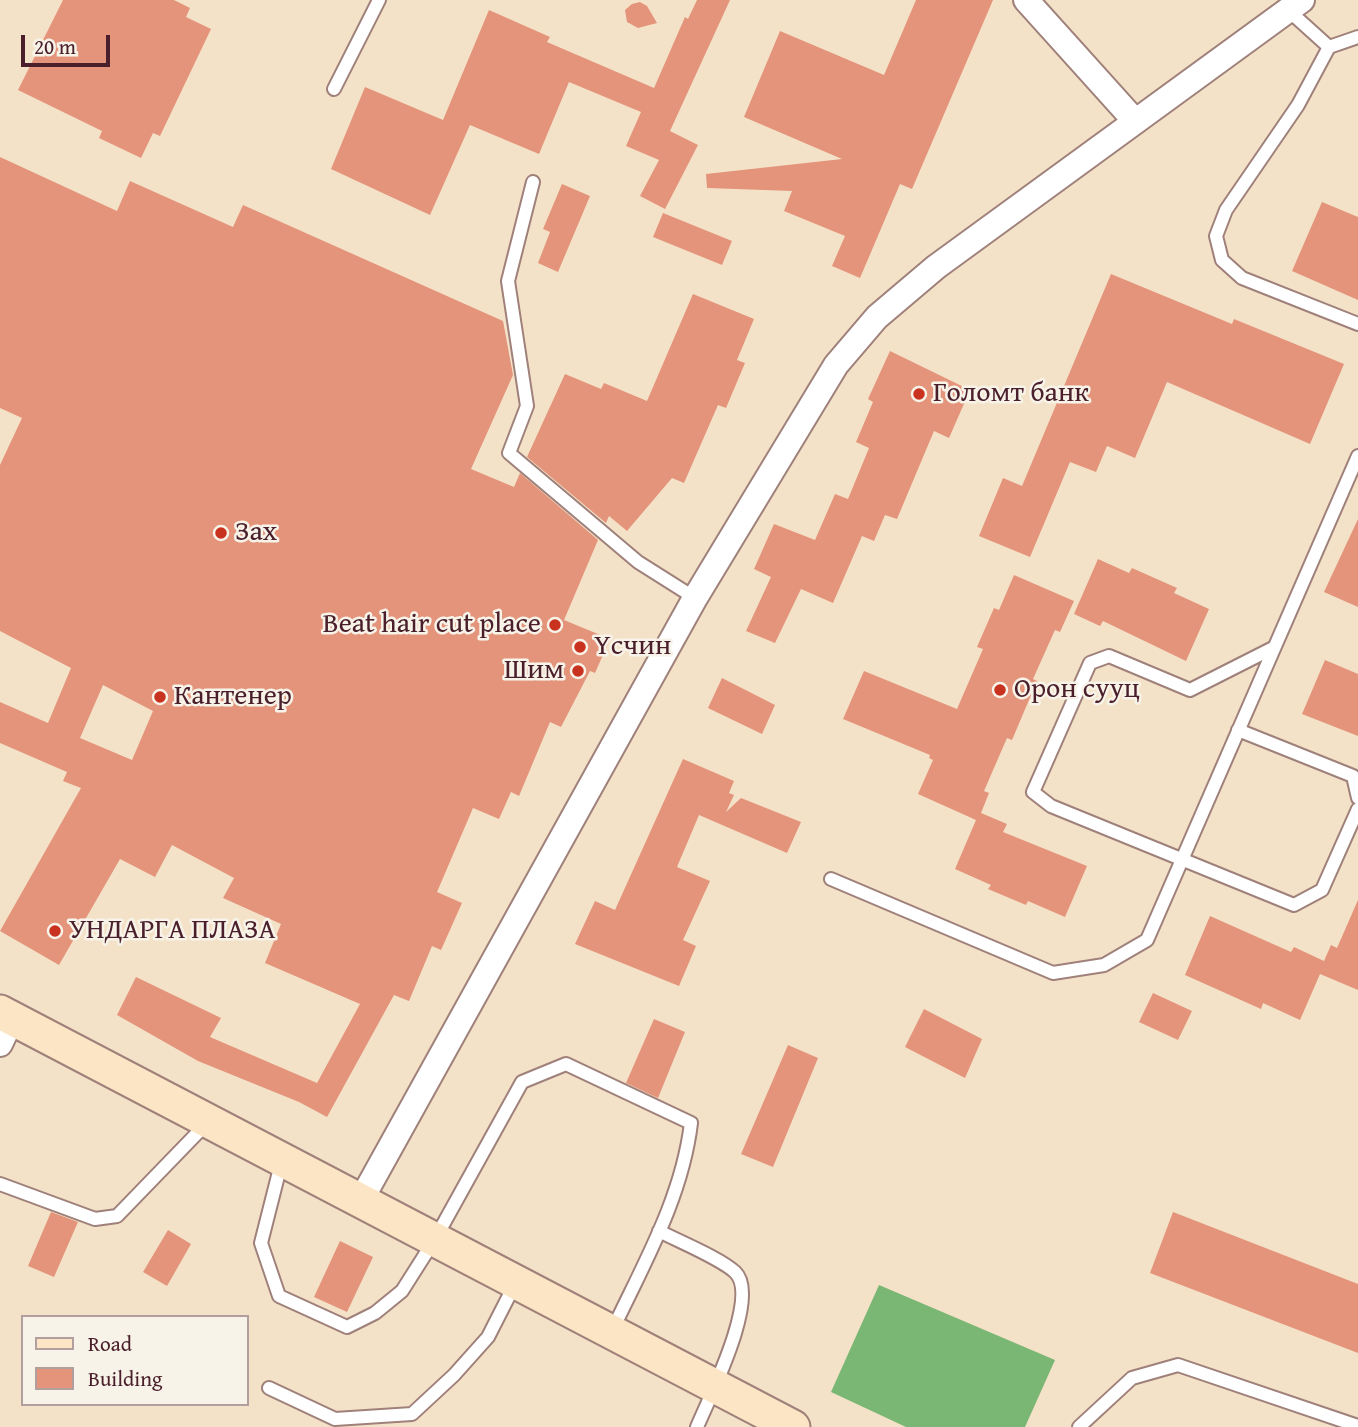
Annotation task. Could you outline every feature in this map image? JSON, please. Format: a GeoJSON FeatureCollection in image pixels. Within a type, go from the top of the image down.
{"type":"FeatureCollection","features":[{"type":"Feature","properties":{"kind":"street"},"geometry":{"type":"LineString","coordinates":[[1026,0],[1135,121]]}},
{"type":"Feature","properties":{"kind":"street"},"geometry":{"type":"LineString","coordinates":[[361,1200],[695,597],[836,365],[877,317],[936,267],[1295,5]]}},
{"type":"Feature","properties":{"kind":"street"},"geometry":{"type":"LineString","coordinates":[[4,1025],[209,1121],[793,1427]]}},
{"type":"Feature","properties":{"kind":"lane"},"geometry":{"type":"LineString","coordinates":[[334,89],[379,0]]}},
{"type":"Feature","properties":{"kind":"lane"},"geometry":{"type":"LineString","coordinates":[[1295,5],[1329,47]]}},
{"type":"Feature","properties":{"kind":"lane"},"geometry":{"type":"LineString","coordinates":[[1358,37],[1329,47],[1298,105],[1226,210],[1216,236],[1222,260],[1242,278],[1358,324]]}},
{"type":"Feature","properties":{"kind":"lane"},"geometry":{"type":"LineString","coordinates":[[533,182],[508,281],[527,406],[509,453],[638,562],[695,597]]}},
{"type":"Feature","properties":{"kind":"lane"},"geometry":{"type":"LineString","coordinates":[[831,879],[1052,973],[1104,965],[1147,940],[1358,456]]}},
{"type":"Feature","properties":{"kind":"lane"},"geometry":{"type":"LineString","coordinates":[[1273,648],[1190,690],[1109,656],[1090,663],[1033,792],[1051,806],[1294,905],[1322,890],[1358,809]]}},
{"type":"Feature","properties":{"kind":"lane"},"geometry":{"type":"LineString","coordinates":[[1238,730],[1353,776],[1358,798]]}},
{"type":"Feature","properties":{"kind":"lane"},"geometry":{"type":"LineString","coordinates":[[282,1160],[261,1243],[279,1296],[347,1328],[375,1313],[402,1291],[435,1239],[522,1082],[566,1064],[691,1123],[687,1161],[659,1231],[612,1331]]}},
{"type":"Feature","properties":{"kind":"lane"},"geometry":{"type":"LineString","coordinates":[[0,1184],[95,1219],[117,1216],[209,1121]]}},
{"type":"Feature","properties":{"kind":"lane"},"geometry":{"type":"LineString","coordinates":[[659,1231],[736,1272],[744,1292],[739,1319],[697,1427]]}},
{"type":"Feature","properties":{"kind":"lane"},"geometry":{"type":"LineString","coordinates":[[269,1388],[335,1419],[412,1414],[454,1375],[488,1337],[516,1282]]}},
{"type":"Feature","properties":{"kind":"lane"},"geometry":{"type":"LineString","coordinates":[[1079,1427],[1132,1378],[1178,1365],[1358,1426]]}},
{"type":"Feature","properties":{"kind":"green space"},"geometry":{"type":"Polygon","coordinates":[[[879,1285],[1055,1360],[1025,1427],[906,1427],[831,1392],[879,1285]]]}},
{"type":"Feature","properties":{"kind":"building"},"geometry":{"type":"Polygon","coordinates":[[[63,0],[174,0],[190,8],[186,17],[211,29],[160,136],[153,133],[141,158],[99,138],[102,131],[18,90],[63,0]]]}},
{"type":"Feature","properties":{"kind":"building"},"geometry":{"type":"Polygon","coordinates":[[[697,0],[730,0],[670,131],[698,145],[665,209],[640,196],[659,160],[626,146],[641,112],[569,82],[539,154],[470,125],[430,215],[331,169],[365,87],[443,120],[489,10],[550,37],[547,42],[654,88],[685,17],[688,19],[697,0]]]}},
{"type":"Feature","properties":{"kind":"building"},"geometry":{"type":"Polygon","coordinates":[[[916,0],[993,0],[912,189],[900,184],[860,278],[832,266],[845,236],[784,211],[792,191],[707,188],[706,174],[842,159],[744,117],[780,31],[884,75],[916,0]]]}},
{"type":"Feature","properties":{"kind":"building"},"geometry":{"type":"Polygon","coordinates":[[[640,2],[647,6],[657,23],[638,28],[627,22],[625,10],[640,2]]]}},
{"type":"Feature","properties":{"kind":"building"},"geometry":{"type":"Polygon","coordinates":[[[0,157],[117,211],[130,181],[233,227],[243,205],[503,321],[513,375],[471,469],[514,487],[520,473],[598,540],[564,620],[610,639],[595,673],[590,671],[561,727],[550,722],[519,796],[511,792],[499,819],[473,808],[437,892],[462,903],[441,950],[432,946],[409,1001],[394,995],[327,1117],[299,1102],[198,1061],[117,1015],[136,977],[221,1018],[210,1037],[317,1083],[360,1004],[265,963],[281,924],[223,898],[234,878],[172,845],[155,877],[120,859],[59,965],[0,931],[81,788],[63,781],[67,772],[0,743],[0,702],[48,723],[71,668],[0,631],[0,465],[22,418],[0,408],[0,157]],[[103,685],[80,738],[132,760],[153,711],[103,685]]]}},
{"type":"Feature","properties":{"kind":"building"},"geometry":{"type":"Polygon","coordinates":[[[562,184],[590,196],[558,272],[538,263],[550,232],[543,229],[562,184]]]}},
{"type":"Feature","properties":{"kind":"building"},"geometry":{"type":"Polygon","coordinates":[[[1322,202],[1358,217],[1358,300],[1292,271],[1322,202]]]}},
{"type":"Feature","properties":{"kind":"building"},"geometry":{"type":"Polygon","coordinates":[[[663,213],[732,241],[722,265],[653,237],[663,213]]]}},
{"type":"Feature","properties":{"kind":"building"},"geometry":{"type":"Polygon","coordinates":[[[1111,274],[1232,324],[1234,319],[1344,364],[1310,444],[1167,382],[1135,458],[1107,446],[1096,472],[1070,462],[1030,557],[979,536],[1003,478],[1022,486],[1111,274]]]}},
{"type":"Feature","properties":{"kind":"building"},"geometry":{"type":"Polygon","coordinates":[[[693,294],[754,319],[737,360],[745,363],[726,408],[718,405],[684,483],[672,478],[627,531],[609,516],[606,523],[527,457],[565,374],[601,389],[604,383],[647,401],[693,294]]]}},
{"type":"Feature","properties":{"kind":"building"},"geometry":{"type":"Polygon","coordinates":[[[890,351],[970,390],[949,438],[934,431],[897,519],[885,515],[874,541],[862,536],[833,603],[801,589],[775,643],[746,631],[771,577],[754,569],[774,524],[815,540],[835,494],[848,499],[869,448],[856,442],[873,402],[868,399],[890,351]]]}},
{"type":"Feature","properties":{"kind":"building"},"geometry":{"type":"Polygon","coordinates":[[[1358,519],[1358,607],[1324,592],[1358,519]]]}},
{"type":"Feature","properties":{"kind":"building","name":"Орон сууц"},"geometry":{"type":"Polygon","coordinates":[[[1098,559],[1129,573],[1132,568],[1177,588],[1174,593],[1209,609],[1186,661],[1103,621],[1100,626],[1074,614],[1098,559]]]}},
{"type":"Feature","properties":{"kind":"building"},"geometry":{"type":"Polygon","coordinates":[[[1014,575],[1074,601],[1060,632],[1055,630],[1033,679],[1037,681],[1012,740],[1007,738],[984,791],[989,793],[981,813],[1007,824],[1003,832],[1087,866],[1065,917],[1028,901],[1026,905],[988,889],[991,885],[955,869],[976,820],[918,794],[933,760],[929,758],[930,755],[843,719],[864,671],[957,709],[983,649],[977,647],[994,608],[999,610],[1014,575]]]}},
{"type":"Feature","properties":{"kind":"building"},"geometry":{"type":"Polygon","coordinates":[[[1325,660],[1358,674],[1358,736],[1302,714],[1325,660]]]}},
{"type":"Feature","properties":{"kind":"building"},"geometry":{"type":"Polygon","coordinates":[[[722,678],[775,705],[762,734],[708,708],[722,678]]]}},
{"type":"Feature","properties":{"kind":"building"},"geometry":{"type":"Polygon","coordinates":[[[683,759],[734,781],[729,793],[734,795],[726,812],[741,798],[801,822],[787,853],[699,815],[677,867],[710,881],[683,940],[696,946],[679,986],[575,944],[595,901],[615,910],[683,759]]]}},
{"type":"Feature","properties":{"kind":"building"},"geometry":{"type":"Polygon","coordinates":[[[1358,900],[1358,990],[1320,974],[1300,1020],[1263,1003],[1261,1009],[1185,975],[1210,916],[1291,952],[1294,947],[1324,961],[1331,945],[1337,948],[1358,900]]]}},
{"type":"Feature","properties":{"kind":"building"},"geometry":{"type":"Polygon","coordinates":[[[1153,993],[1192,1011],[1178,1040],[1139,1022],[1153,993]]]}},
{"type":"Feature","properties":{"kind":"building"},"geometry":{"type":"Polygon","coordinates":[[[924,1009],[982,1039],[965,1078],[905,1047],[924,1009]]]}},
{"type":"Feature","properties":{"kind":"building"},"geometry":{"type":"Polygon","coordinates":[[[654,1019],[685,1032],[658,1098],[626,1083],[654,1019]]]}},
{"type":"Feature","properties":{"kind":"building"},"geometry":{"type":"Polygon","coordinates":[[[788,1045],[818,1058],[773,1167],[741,1154],[788,1045]]]}},
{"type":"Feature","properties":{"kind":"building"},"geometry":{"type":"Polygon","coordinates":[[[51,1212],[78,1222],[54,1277],[28,1266],[51,1212]]]}},
{"type":"Feature","properties":{"kind":"building"},"geometry":{"type":"Polygon","coordinates":[[[1173,1212],[1358,1284],[1358,1353],[1150,1273],[1173,1212]]]}},
{"type":"Feature","properties":{"kind":"building"},"geometry":{"type":"Polygon","coordinates":[[[168,1230],[191,1244],[167,1286],[143,1272],[168,1230]]]}},
{"type":"Feature","properties":{"kind":"building"},"geometry":{"type":"Polygon","coordinates":[[[340,1241],[373,1257],[347,1312],[314,1297],[340,1241]]]}},
{"type":"Feature","properties":{"kind":"place","name":"Голомт банк"},"geometry":{"type":"Point","coordinates":[919,394]}},
{"type":"Feature","properties":{"kind":"place","name":"Зах"},"geometry":{"type":"Point","coordinates":[221,533]}},
{"type":"Feature","properties":{"kind":"place","name":"Beat hair cut place"},"geometry":{"type":"Point","coordinates":[555,625]}},
{"type":"Feature","properties":{"kind":"place","name":"Үсчин"},"geometry":{"type":"Point","coordinates":[580,647]}},
{"type":"Feature","properties":{"kind":"place","name":"Шим"},"geometry":{"type":"Point","coordinates":[578,671]}},
{"type":"Feature","properties":{"kind":"place","name":"Орон сууц"},"geometry":{"type":"Point","coordinates":[1000,690]}},
{"type":"Feature","properties":{"kind":"place","name":"Кантенер"},"geometry":{"type":"Point","coordinates":[160,697]}},
{"type":"Feature","properties":{"kind":"place","name":"УНДАРГА ПЛАЗА"},"geometry":{"type":"Point","coordinates":[55,931]}}]}
